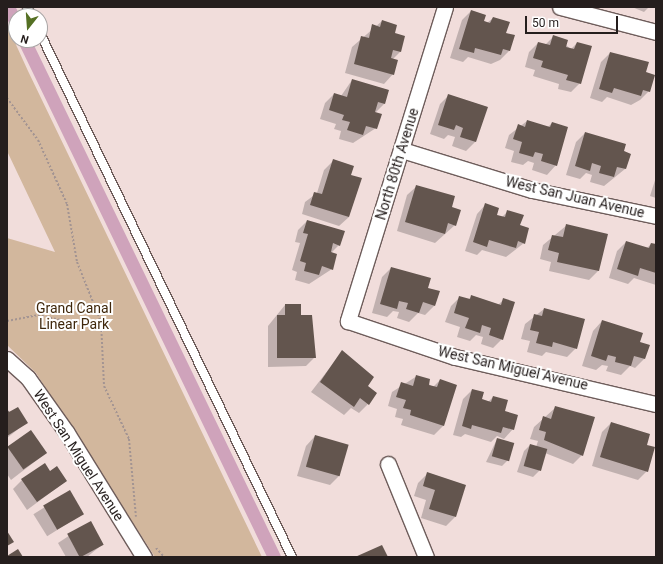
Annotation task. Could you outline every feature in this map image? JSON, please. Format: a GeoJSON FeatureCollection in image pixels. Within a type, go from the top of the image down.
{"type":"FeatureCollection","features":[{"type":"Feature","properties":{"kind":"street","name":"North 80th Avenue"},"geometry":{"type":"LineString","coordinates":[[348,321],[445,7]]}},
{"type":"Feature","properties":{"kind":"street"},"geometry":{"type":"LineString","coordinates":[[560,7],[577,9],[656,32]]}},
{"type":"Feature","properties":{"kind":"street","name":"West San Juan Avenue"},"geometry":{"type":"LineString","coordinates":[[402,150],[532,190],[656,216]]}},
{"type":"Feature","properties":{"kind":"street","name":"West San Miguel Avenue"},"geometry":{"type":"LineString","coordinates":[[348,321],[455,357],[656,404]]}},
{"type":"Feature","properties":{"kind":"street","name":"West San Miguel Avenue"},"geometry":{"type":"LineString","coordinates":[[7,359],[28,378],[67,434],[144,557]]}},
{"type":"Feature","properties":{"kind":"street"},"geometry":{"type":"LineString","coordinates":[[388,464],[426,557]]}},
{"type":"Feature","properties":{"kind":"lane"},"geometry":{"type":"LineString","coordinates":[[47,48],[292,557]]}},
{"type":"Feature","properties":{"kind":"path"},"geometry":{"type":"LineString","coordinates":[[7,98],[38,140],[59,182],[73,226],[76,262],[96,305],[100,329],[101,370],[129,439],[132,499],[138,521]]}},
{"type":"Feature","properties":{"kind":"path"},"geometry":{"type":"LineString","coordinates":[[7,321],[38,315],[100,329]]}},
{"type":"Feature","properties":{"kind":"path"},"geometry":{"type":"LineString","coordinates":[[151,542],[164,557]]}},
{"type":"Feature","properties":{"kind":"green space","name":"Grand Canal Linear Park"},"geometry":{"type":"Polygon","coordinates":[[[7,25],[8,48],[18,48],[262,557],[155,557],[36,373],[7,345],[7,238],[55,252],[7,151],[7,25]]]}},
{"type":"Feature","properties":{"kind":"building"},"geometry":{"type":"Polygon","coordinates":[[[471,10],[486,15],[484,21],[490,23],[493,17],[510,22],[506,33],[515,35],[510,51],[503,49],[501,55],[475,48],[474,53],[459,49],[471,10]]]}},
{"type":"Feature","properties":{"kind":"building"},"geometry":{"type":"Polygon","coordinates":[[[382,20],[397,25],[395,33],[405,36],[401,52],[393,50],[391,58],[398,60],[394,75],[354,64],[361,36],[369,38],[372,24],[380,27],[382,20]]]}},
{"type":"Feature","properties":{"kind":"building"},"geometry":{"type":"Polygon","coordinates":[[[553,35],[568,40],[566,47],[574,49],[577,42],[592,46],[581,84],[566,80],[568,75],[541,67],[543,61],[533,58],[538,42],[550,45],[553,35]]]}},
{"type":"Feature","properties":{"kind":"building"},"geometry":{"type":"Polygon","coordinates":[[[610,52],[649,62],[646,72],[655,75],[650,92],[643,90],[641,96],[614,88],[612,93],[599,89],[610,52]]]}},
{"type":"Feature","properties":{"kind":"building"},"geometry":{"type":"Polygon","coordinates":[[[352,79],[389,90],[385,104],[378,102],[375,112],[382,114],[377,129],[366,126],[363,135],[347,130],[350,122],[342,120],[344,115],[329,110],[334,93],[347,97],[352,79]]]}},
{"type":"Feature","properties":{"kind":"building"},"geometry":{"type":"Polygon","coordinates":[[[448,94],[488,107],[476,142],[460,137],[463,128],[456,125],[454,130],[438,125],[448,94]]]}},
{"type":"Feature","properties":{"kind":"building"},"geometry":{"type":"Polygon","coordinates":[[[527,120],[550,127],[552,122],[568,127],[557,166],[541,161],[543,154],[535,152],[533,157],[519,153],[522,142],[513,139],[518,124],[525,127],[527,120]]]}},
{"type":"Feature","properties":{"kind":"building"},"geometry":{"type":"Polygon","coordinates":[[[585,132],[626,144],[624,151],[631,154],[626,169],[617,167],[614,177],[599,173],[601,166],[592,163],[590,171],[575,166],[585,132]]]}},
{"type":"Feature","properties":{"kind":"building"},"geometry":{"type":"Polygon","coordinates":[[[333,159],[354,166],[351,175],[362,178],[349,217],[310,205],[314,192],[322,194],[333,159]]]}},
{"type":"Feature","properties":{"kind":"building"},"geometry":{"type":"Polygon","coordinates":[[[416,185],[455,196],[452,207],[461,210],[456,226],[448,223],[445,234],[405,222],[416,185]]]}},
{"type":"Feature","properties":{"kind":"building"},"geometry":{"type":"Polygon","coordinates":[[[485,203],[499,208],[497,215],[505,217],[507,210],[524,215],[520,225],[529,228],[525,244],[518,241],[516,248],[489,240],[487,247],[473,242],[485,203]]]}},
{"type":"Feature","properties":{"kind":"building"},"geometry":{"type":"Polygon","coordinates":[[[307,220],[345,231],[340,246],[333,243],[331,252],[337,254],[333,270],[322,266],[319,275],[304,271],[306,263],[300,261],[308,234],[303,233],[307,220]]]}},
{"type":"Feature","properties":{"kind":"building"},"geometry":{"type":"Polygon","coordinates":[[[566,224],[608,234],[599,271],[557,262],[559,253],[548,250],[552,235],[563,237],[566,224]]]}},
{"type":"Feature","properties":{"kind":"building"},"geometry":{"type":"Polygon","coordinates":[[[626,241],[649,248],[651,243],[656,244],[656,273],[640,268],[638,276],[617,269],[626,241]]]}},
{"type":"Feature","properties":{"kind":"building"},"geometry":{"type":"Polygon","coordinates":[[[391,267],[431,278],[428,288],[440,291],[435,306],[423,302],[419,313],[406,309],[408,303],[399,301],[397,309],[380,304],[391,267]]]}},
{"type":"Feature","properties":{"kind":"building"},"geometry":{"type":"Polygon","coordinates":[[[471,295],[501,305],[503,298],[515,302],[503,340],[489,335],[491,328],[482,325],[480,333],[465,328],[469,318],[454,313],[459,296],[470,299],[471,295]]]}},
{"type":"Feature","properties":{"kind":"building"},"geometry":{"type":"Polygon","coordinates":[[[285,304],[301,304],[301,315],[312,315],[316,358],[277,358],[277,315],[285,315],[285,304]]]}},
{"type":"Feature","properties":{"kind":"building"},"geometry":{"type":"Polygon","coordinates":[[[544,308],[585,319],[577,349],[553,342],[552,347],[536,343],[539,332],[530,330],[534,314],[542,316],[544,308]]]}},
{"type":"Feature","properties":{"kind":"building"},"geometry":{"type":"Polygon","coordinates":[[[602,320],[643,333],[640,342],[650,345],[645,359],[634,356],[631,366],[615,362],[616,357],[608,355],[606,361],[591,356],[602,320]]]}},
{"type":"Feature","properties":{"kind":"building"},"geometry":{"type":"Polygon","coordinates":[[[342,350],[374,377],[368,386],[377,393],[369,405],[360,398],[354,407],[320,382],[342,350]]]}},
{"type":"Feature","properties":{"kind":"building"},"geometry":{"type":"Polygon","coordinates":[[[416,375],[430,379],[429,385],[437,387],[440,379],[457,385],[444,426],[410,415],[411,410],[403,408],[406,400],[396,397],[401,382],[413,386],[416,375]]]}},
{"type":"Feature","properties":{"kind":"building"},"geometry":{"type":"Polygon","coordinates":[[[472,389],[484,392],[482,399],[491,402],[493,396],[508,400],[505,411],[518,415],[514,430],[503,427],[501,433],[472,425],[471,429],[462,426],[472,389]]]}},
{"type":"Feature","properties":{"kind":"building"},"geometry":{"type":"Polygon","coordinates":[[[555,406],[595,417],[583,456],[544,440],[546,432],[539,430],[543,416],[551,419],[555,406]]]}},
{"type":"Feature","properties":{"kind":"building"},"geometry":{"type":"Polygon","coordinates":[[[18,407],[28,423],[7,436],[7,409],[9,412],[18,407]]]}},
{"type":"Feature","properties":{"kind":"building"},"geometry":{"type":"Polygon","coordinates":[[[611,422],[650,434],[647,445],[655,447],[648,472],[600,457],[611,422]]]}},
{"type":"Feature","properties":{"kind":"building"},"geometry":{"type":"Polygon","coordinates":[[[31,430],[47,453],[23,470],[7,447],[31,430]]]}},
{"type":"Feature","properties":{"kind":"building"},"geometry":{"type":"Polygon","coordinates":[[[315,435],[349,445],[340,476],[306,467],[315,435]]]}},
{"type":"Feature","properties":{"kind":"building"},"geometry":{"type":"Polygon","coordinates":[[[497,438],[514,443],[509,461],[492,456],[497,438]]]}},
{"type":"Feature","properties":{"kind":"building"},"geometry":{"type":"Polygon","coordinates":[[[530,444],[547,449],[541,471],[524,466],[530,444]]]}},
{"type":"Feature","properties":{"kind":"building"},"geometry":{"type":"Polygon","coordinates":[[[45,463],[50,471],[57,466],[67,481],[37,502],[21,479],[45,463]]]}},
{"type":"Feature","properties":{"kind":"building"},"geometry":{"type":"Polygon","coordinates":[[[427,472],[466,485],[456,517],[429,509],[435,490],[423,486],[427,472]]]}},
{"type":"Feature","properties":{"kind":"building"},"geometry":{"type":"Polygon","coordinates":[[[70,490],[84,514],[57,530],[43,506],[70,490]]]}},
{"type":"Feature","properties":{"kind":"building"},"geometry":{"type":"Polygon","coordinates":[[[91,521],[104,545],[80,557],[67,534],[91,521]]]}},
{"type":"Feature","properties":{"kind":"building"},"geometry":{"type":"Polygon","coordinates":[[[7,531],[14,542],[7,546],[7,531]]]}},
{"type":"Feature","properties":{"kind":"building"},"geometry":{"type":"Polygon","coordinates":[[[382,545],[388,557],[355,557],[382,545]]]}},
{"type":"Feature","properties":{"kind":"building"},"geometry":{"type":"Polygon","coordinates":[[[18,549],[23,557],[7,557],[7,556],[18,549]]]}},
{"type":"Feature","properties":{"kind":"waterway"},"geometry":{"type":"LineString","coordinates":[[28,48],[274,557]]}}]}
